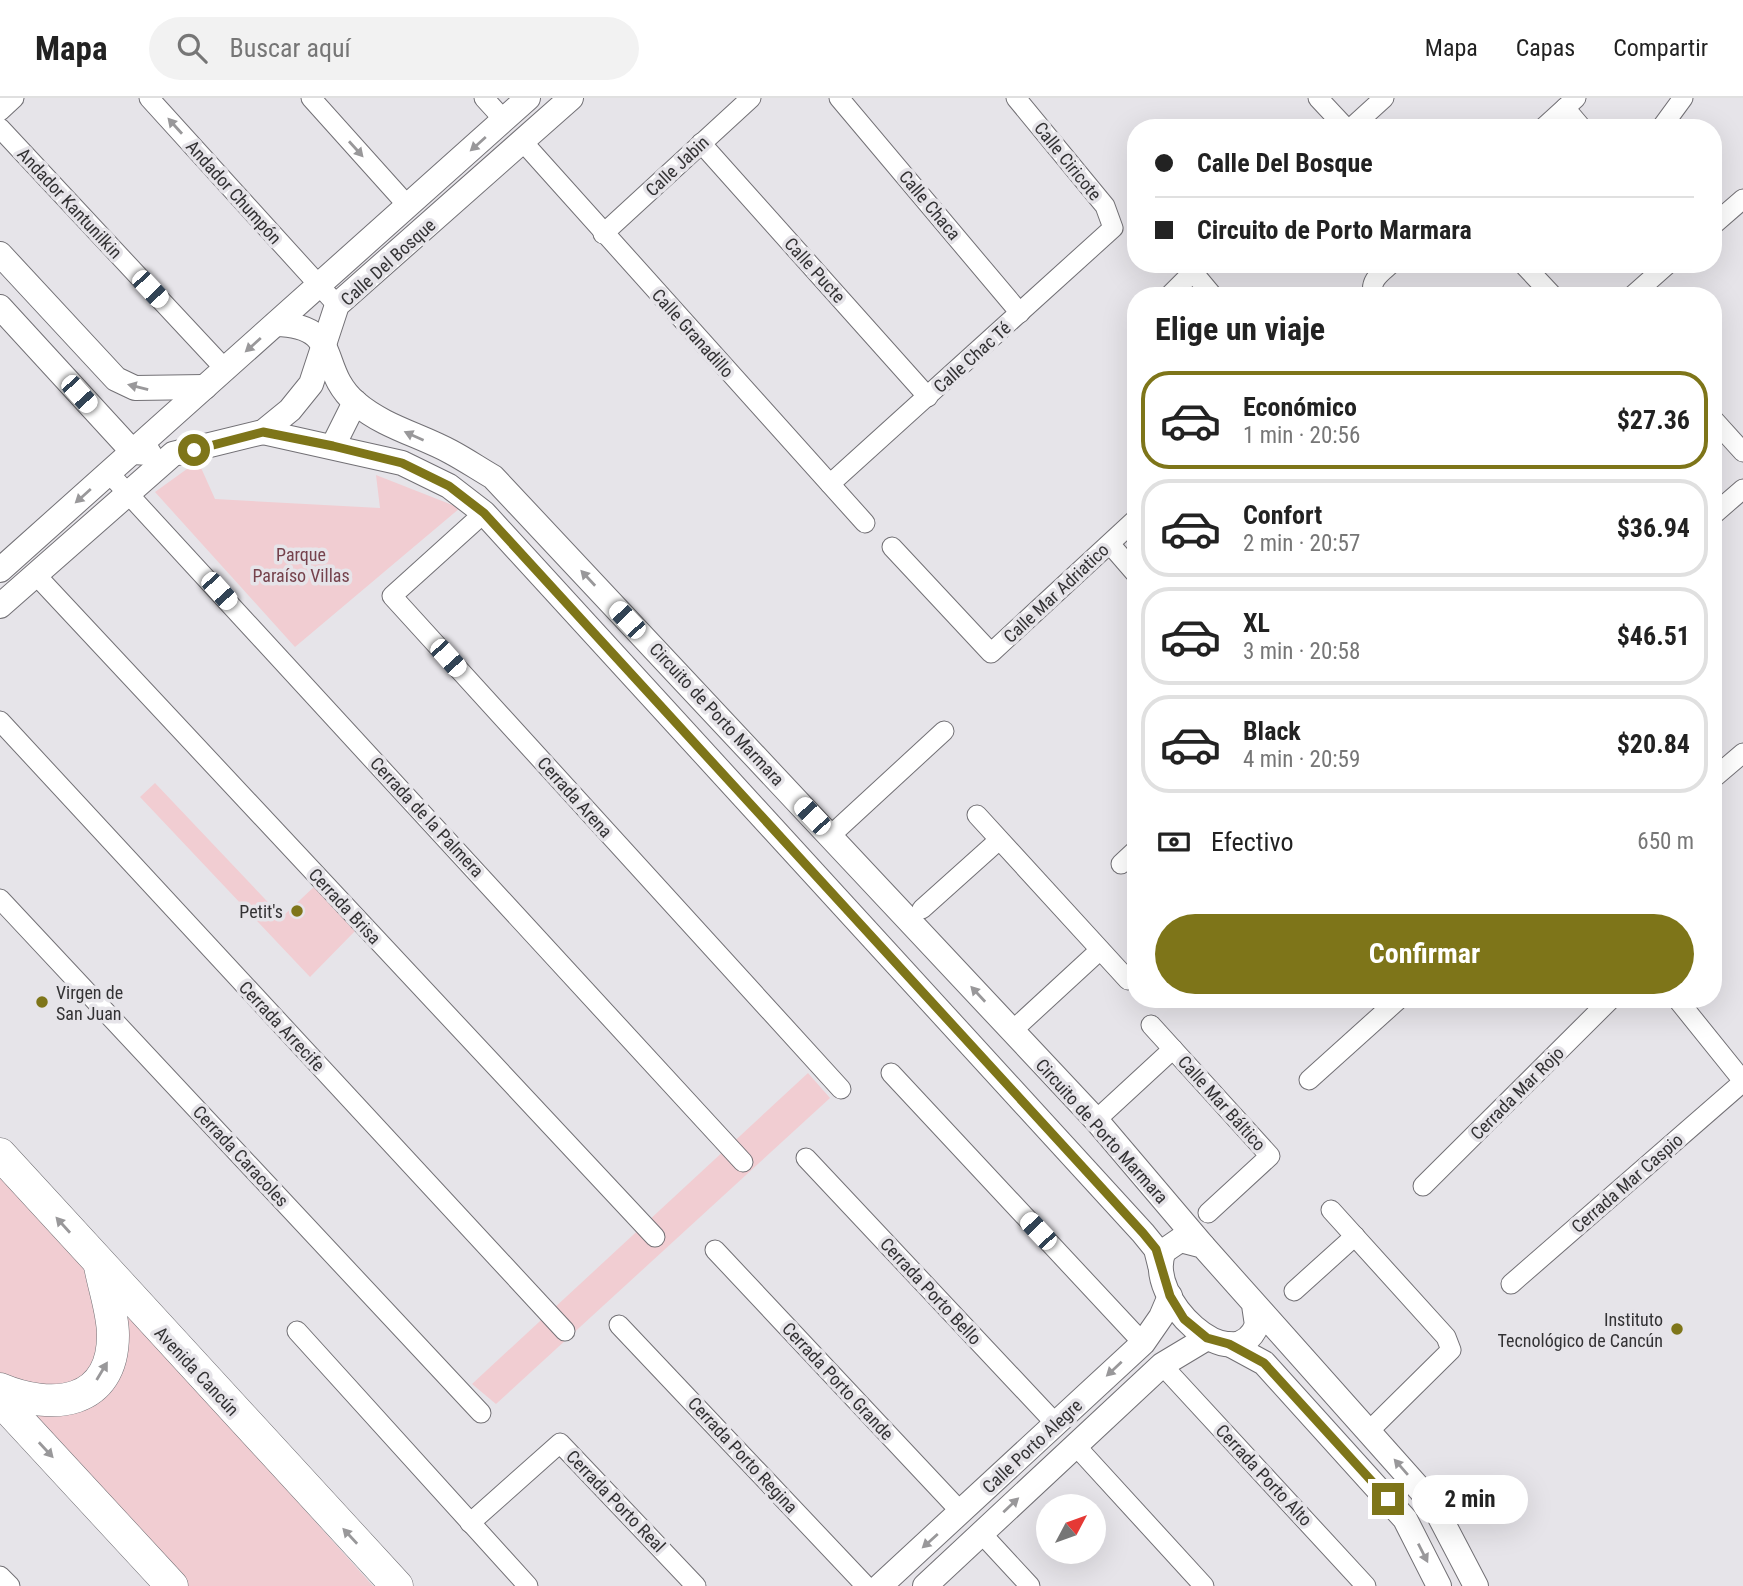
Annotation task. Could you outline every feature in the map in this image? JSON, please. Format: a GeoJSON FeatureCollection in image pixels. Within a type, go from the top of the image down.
{"type":"FeatureCollection","features":[{"type":"Feature","properties":{"kind":"main road","name":"Avenida Cancún"},"geometry":{"type":"LineString","coordinates":[[0,1154],[99,1265],[397,1586]]}},
{"type":"Feature","properties":{"kind":"main road"},"geometry":{"type":"LineString","coordinates":[[0,1390],[24,1399],[57,1402],[80,1396],[98,1379],[108,1364],[113,1334],[99,1265]]}},
{"type":"Feature","properties":{"kind":"main road"},"geometry":{"type":"LineString","coordinates":[[0,1399],[173,1586]]}},
{"type":"Feature","properties":{"kind":"street"},"geometry":{"type":"LineString","coordinates":[[0,110],[14,98]]}},
{"type":"Feature","properties":{"kind":"street","name":"Andador Chumpón"},"geometry":{"type":"LineString","coordinates":[[149,98],[337,305]]}},
{"type":"Feature","properties":{"kind":"street"},"geometry":{"type":"LineString","coordinates":[[311,98],[408,206]]}},
{"type":"Feature","properties":{"kind":"street"},"geometry":{"type":"LineString","coordinates":[[484,98],[505,120]]}},
{"type":"Feature","properties":{"kind":"street","name":"Calle Del Bosque"},"geometry":{"type":"LineString","coordinates":[[0,570],[528,98]]}},
{"type":"Feature","properties":{"kind":"street","name":"Calle Del Bosque"},"geometry":{"type":"LineString","coordinates":[[0,606],[173,454],[263,432],[290,410],[311,384],[337,305],[571,98]]}},
{"type":"Feature","properties":{"kind":"street","name":"Calle Jabin"},"geometry":{"type":"LineString","coordinates":[[603,234],[751,98]]}},
{"type":"Feature","properties":{"kind":"street","name":"Calle Chaca"},"geometry":{"type":"LineString","coordinates":[[839,98],[1020,313]]}},
{"type":"Feature","properties":{"kind":"street","name":"Calle Ciricote"},"geometry":{"type":"LineString","coordinates":[[1016,98],[1105,206],[1113,228]]}},
{"type":"Feature","properties":{"kind":"street"},"geometry":{"type":"LineString","coordinates":[[1318,98],[1340,119]]}},
{"type":"Feature","properties":{"kind":"street"},"geometry":{"type":"LineString","coordinates":[[1360,119],[1384,98]]}},
{"type":"Feature","properties":{"kind":"street"},"geometry":{"type":"LineString","coordinates":[[1668,119],[1683,98]]}},
{"type":"Feature","properties":{"kind":"street"},"geometry":{"type":"LineString","coordinates":[[1553,119],[1570,103],[1578,119]]}},
{"type":"Feature","properties":{"kind":"street","name":"Andador Kantunilkin"},"geometry":{"type":"LineString","coordinates":[[0,128],[225,369]]}},
{"type":"Feature","properties":{"kind":"street","name":"Calle Granadillo"},"geometry":{"type":"LineString","coordinates":[[523,142],[865,523]]}},
{"type":"Feature","properties":{"kind":"street","name":"Calle Pucte"},"geometry":{"type":"LineString","coordinates":[[701,143],[928,397]]}},
{"type":"Feature","properties":{"kind":"street"},"geometry":{"type":"LineString","coordinates":[[1722,217],[1743,199]]}},
{"type":"Feature","properties":{"kind":"street","name":"Calle Chac Té"},"geometry":{"type":"LineString","coordinates":[[830,484],[1113,228]]}},
{"type":"Feature","properties":{"kind":"street"},"geometry":{"type":"LineString","coordinates":[[0,254],[116,379],[135,388],[205,387]]}},
{"type":"Feature","properties":{"kind":"street"},"geometry":{"type":"LineString","coordinates":[[1177,287],[1192,273]]}},
{"type":"Feature","properties":{"kind":"street"},"geometry":{"type":"LineString","coordinates":[[1531,273],[1544,287]]}},
{"type":"Feature","properties":{"kind":"street"},"geometry":{"type":"LineString","coordinates":[[1642,287],[1658,273]]}},
{"type":"Feature","properties":{"kind":"street"},"geometry":{"type":"LineString","coordinates":[[0,307],[133,452],[173,454]]}},
{"type":"Feature","properties":{"kind":"street"},"geometry":{"type":"LineString","coordinates":[[276,324],[299,325],[323,342]]}},
{"type":"Feature","properties":{"kind":"street","name":"Circuito de Porto Marmara"},"geometry":{"type":"LineString","coordinates":[[323,342],[339,384],[355,402],[380,420],[451,452],[493,477],[1096,1120],[1203,1246],[1433,1504],[1476,1586]]}},
{"type":"Feature","properties":{"kind":"street"},"geometry":{"type":"LineString","coordinates":[[62,374],[89,349]]}},
{"type":"Feature","properties":{"kind":"street"},"geometry":{"type":"LineString","coordinates":[[333,446],[355,402]]}},
{"type":"Feature","properties":{"kind":"street"},"geometry":{"type":"LineString","coordinates":[[1722,429],[1743,452]]}},
{"type":"Feature","properties":{"kind":"street","name":"Circuito de Porto Marmara"},"geometry":{"type":"LineString","coordinates":[[263,432],[402,463],[449,486],[484,513],[1143,1233],[1156,1249],[1170,1296],[1184,1319],[1218,1341],[1264,1363],[1405,1519],[1439,1586]]}},
{"type":"Feature","properties":{"kind":"street","name":"Cerrada de la Palmera"},"geometry":{"type":"LineString","coordinates":[[109,473],[743,1162]]}},
{"type":"Feature","properties":{"kind":"street"},"geometry":{"type":"LineString","coordinates":[[1722,507],[1743,489]]}},
{"type":"Feature","properties":{"kind":"street","name":"Cerrada Arena"},"geometry":{"type":"LineString","coordinates":[[484,513],[392,596],[841,1089]]}},
{"type":"Feature","properties":{"kind":"street","name":"Calle Mar Adriatico"},"geometry":{"type":"LineString","coordinates":[[892,547],[990,653],[1127,528]]}},
{"type":"Feature","properties":{"kind":"street"},"geometry":{"type":"LineString","coordinates":[[1110,544],[1127,564]]}},
{"type":"Feature","properties":{"kind":"street","name":"Cerrada Brisa"},"geometry":{"type":"LineString","coordinates":[[35,575],[654,1237]]}},
{"type":"Feature","properties":{"kind":"street","name":"Cerrada Arrecife"},"geometry":{"type":"LineString","coordinates":[[0,721],[565,1331]]}},
{"type":"Feature","properties":{"kind":"street"},"geometry":{"type":"LineString","coordinates":[[830,836],[944,731]]}},
{"type":"Feature","properties":{"kind":"street"},"geometry":{"type":"LineString","coordinates":[[1722,771],[1743,753]]}},
{"type":"Feature","properties":{"kind":"street"},"geometry":{"type":"LineString","coordinates":[[977,815],[1127,979]]}},
{"type":"Feature","properties":{"kind":"street"},"geometry":{"type":"LineString","coordinates":[[922,909],[999,840]]}},
{"type":"Feature","properties":{"kind":"street"},"geometry":{"type":"LineString","coordinates":[[1121,864],[1127,858]]}},
{"type":"Feature","properties":{"kind":"street","name":"Cerrada Caracoles"},"geometry":{"type":"LineString","coordinates":[[0,899],[481,1413]]}},
{"type":"Feature","properties":{"kind":"street"},"geometry":{"type":"LineString","coordinates":[[1013,1031],[1100,950]]}},
{"type":"Feature","properties":{"kind":"street"},"geometry":{"type":"LineString","coordinates":[[1308,1080],[1389,1008]]}},
{"type":"Feature","properties":{"kind":"street","name":"Cerrada Mar Rojo"},"geometry":{"type":"LineString","coordinates":[[1423,1186],[1602,1008]]}},
{"type":"Feature","properties":{"kind":"street"},"geometry":{"type":"LineString","coordinates":[[1684,1008],[1743,1082]]}},
{"type":"Feature","properties":{"kind":"street","name":"Calle Mar Báltico"},"geometry":{"type":"LineString","coordinates":[[1151,1025],[1270,1156],[1208,1213]]}},
{"type":"Feature","properties":{"kind":"street","name":"Calle Mar Báltico"},"geometry":{"type":"LineString","coordinates":[[1096,1120],[1173,1049]]}},
{"type":"Feature","properties":{"kind":"street"},"geometry":{"type":"LineString","coordinates":[[891,1073],[1163,1365]]}},
{"type":"Feature","properties":{"kind":"street","name":"Cerrada Mar Caspio"},"geometry":{"type":"LineString","coordinates":[[1511,1284],[1743,1082]]}},
{"type":"Feature","properties":{"kind":"street","name":"Cerrada Porto Bello"},"geometry":{"type":"LineString","coordinates":[[806,1158],[1056,1424]]}},
{"type":"Feature","properties":{"kind":"street"},"geometry":{"type":"LineString","coordinates":[[1331,1210],[1446,1337],[1451,1350],[1369,1431]]}},
{"type":"Feature","properties":{"kind":"street"},"geometry":{"type":"LineString","coordinates":[[1294,1291],[1355,1236]]}},
{"type":"Feature","properties":{"kind":"street"},"geometry":{"type":"LineString","coordinates":[[1160,1265],[1164,1251],[1173,1242],[1185,1239],[1203,1246]]}},
{"type":"Feature","properties":{"kind":"street","name":"Cerrada Porto Grande"},"geometry":{"type":"LineString","coordinates":[[715,1250],[961,1512]]}},
{"type":"Feature","properties":{"kind":"street","name":"Calle Porto Alegre"},"geometry":{"type":"LineString","coordinates":[[880,1586],[1143,1343],[1161,1317],[1170,1296]]}},
{"type":"Feature","properties":{"kind":"street"},"geometry":{"type":"LineString","coordinates":[[1218,1341],[1252,1336],[1257,1325],[1255,1305]]}},
{"type":"Feature","properties":{"kind":"street","name":"Cerrada Porto Regina"},"geometry":{"type":"LineString","coordinates":[[619,1325],[866,1586]]}},
{"type":"Feature","properties":{"kind":"street"},"geometry":{"type":"LineString","coordinates":[[297,1331],[528,1586]]}},
{"type":"Feature","properties":{"kind":"street","name":"Calle Porto Alegre"},"geometry":{"type":"LineString","coordinates":[[925,1586],[1163,1365],[1218,1341]]}},
{"type":"Feature","properties":{"kind":"street","name":"Cerrada Porto Alto"},"geometry":{"type":"LineString","coordinates":[[1163,1365],[1366,1586]]}},
{"type":"Feature","properties":{"kind":"street"},"geometry":{"type":"LineString","coordinates":[[1056,1424],[1204,1586]]}},
{"type":"Feature","properties":{"kind":"street","name":"Cerrada Porto Real"},"geometry":{"type":"LineString","coordinates":[[470,1522],[560,1443],[696,1586]]}},
{"type":"Feature","properties":{"kind":"street"},"geometry":{"type":"LineString","coordinates":[[961,1512],[1030,1586]]}},
{"type":"Feature","properties":{"kind":"street"},"geometry":{"type":"LineString","coordinates":[[0,1576],[9,1586]]}},
{"type":"Feature","properties":{"kind":"green space","name":"Parque Paraíso Villas"},"geometry":{"type":"Polygon","coordinates":[[[198,461],[215,499],[380,508],[376,475],[460,508],[295,647],[155,492],[198,461]]]}},
{"type":"Feature","properties":{"kind":"green space"},"geometry":{"type":"Polygon","coordinates":[[[155,783],[282,917],[317,884],[356,930],[310,977],[140,797],[155,783]]]}},
{"type":"Feature","properties":{"kind":"green space"},"geometry":{"type":"Polygon","coordinates":[[[808,1073],[830,1098],[496,1404],[472,1384],[808,1073]]]}},
{"type":"Feature","properties":{"kind":"green space"},"geometry":{"type":"Polygon","coordinates":[[[0,1170],[373,1586],[188,1586],[0,1375],[0,1170]]]}},
{"type":"Feature","properties":{"kind":"place","name":"Petit's"},"geometry":{"type":"Point","coordinates":[297,911]}},
{"type":"Feature","properties":{"kind":"place","name":"Virgen de San Juan"},"geometry":{"type":"Point","coordinates":[42,1002]}},
{"type":"Feature","properties":{"kind":"place","name":"Instituto Tecnológico de Cancún"},"geometry":{"type":"Point","coordinates":[1677,1329]}},
{"type":"Feature","properties":{"kind":"route"},"geometry":{"type":"LineString","coordinates":[[194,450],[263,432],[352,450],[402,463],[449,486],[484,513],[877,938],[1143,1233],[1156,1249],[1170,1296],[1184,1319],[1207,1338],[1229,1344],[1264,1363],[1388,1499]]}}]}
